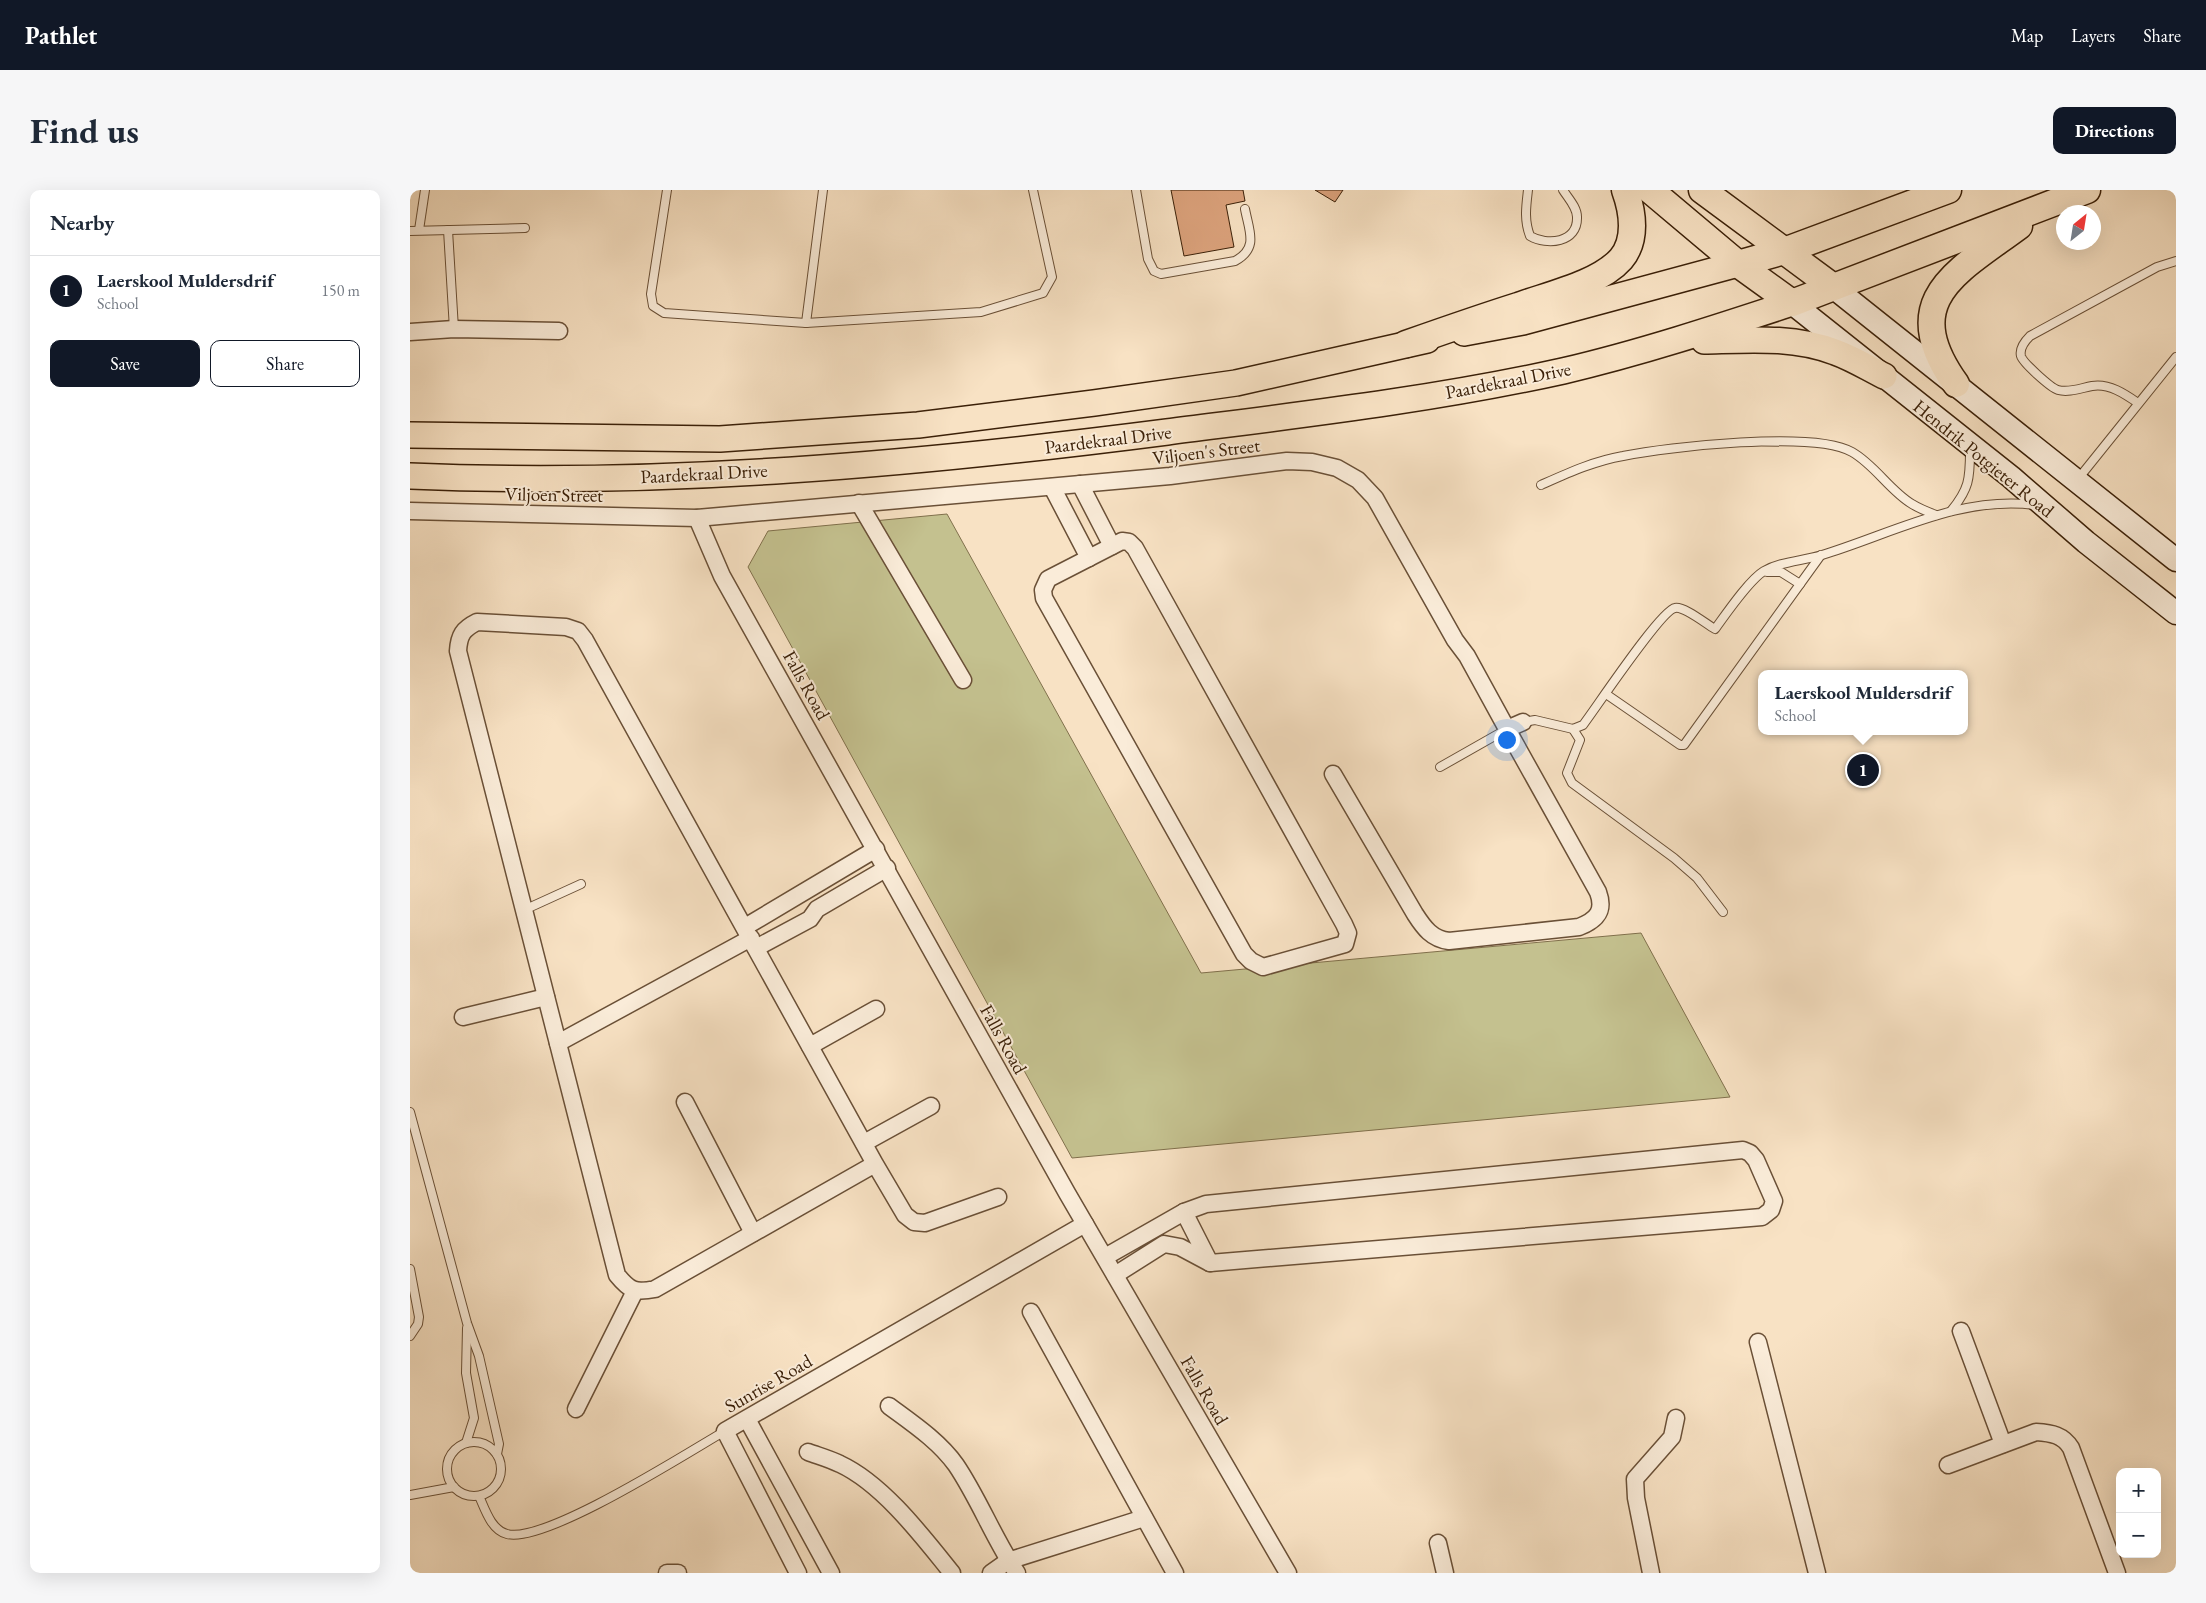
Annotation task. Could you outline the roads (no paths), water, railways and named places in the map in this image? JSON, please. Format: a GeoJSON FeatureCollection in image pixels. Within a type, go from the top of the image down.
{"type":"FeatureCollection","features":[{"type":"Feature","properties":{"kind":"highway"},"geometry":{"type":"LineString","coordinates":[[1406,344],[1581,284],[1611,268],[1622,258],[1632,236],[1632,216],[1625,190]]}},
{"type":"Feature","properties":{"kind":"highway"},"geometry":{"type":"LineString","coordinates":[[1650,190],[1738,264],[1792,303],[1832,286],[2087,190]]}},
{"type":"Feature","properties":{"kind":"highway"},"geometry":{"type":"LineString","coordinates":[[1702,190],[1832,286]]}},
{"type":"Feature","properties":{"kind":"highway"},"geometry":{"type":"LineString","coordinates":[[1738,264],[1784,251],[1948,190]]}},
{"type":"Feature","properties":{"kind":"highway"},"geometry":{"type":"LineString","coordinates":[[1956,384],[1943,367],[1935,346],[1932,328],[1937,298],[1948,281],[1957,273],[2044,207]]}},
{"type":"Feature","properties":{"kind":"main road","name":"Paardekraal Drive"},"geometry":{"type":"LineString","coordinates":[[410,436],[720,439],[918,425],[1094,403],[1236,383],[1406,344],[1523,322],[1738,264]]}},
{"type":"Feature","properties":{"kind":"main road","name":"Hendrik Potgieter Road"},"geometry":{"type":"LineString","coordinates":[[1832,286],[2176,560]]}},
{"type":"Feature","properties":{"kind":"main road","name":"Paardekraal Drive"},"geometry":{"type":"LineString","coordinates":[[410,476],[486,479],[576,479],[756,471],[926,460],[1327,413],[1563,370],[1700,334],[1792,303]]}},
{"type":"Feature","properties":{"kind":"main road","name":"Hendrik Potgieter Road"},"geometry":{"type":"LineString","coordinates":[[1792,303],[1971,445],[2176,613]]}},
{"type":"Feature","properties":{"kind":"main road"},"geometry":{"type":"LineString","coordinates":[[1671,342],[1776,339],[1802,342],[1836,352],[1884,376]]}},
{"type":"Feature","properties":{"kind":"main road"},"geometry":{"type":"LineString","coordinates":[[410,448],[592,449],[689,446],[720,439]]}},
{"type":"Feature","properties":{"kind":"street"},"geometry":{"type":"LineString","coordinates":[[410,332],[454,329],[559,331]]}},
{"type":"Feature","properties":{"kind":"street","name":"Viljoen's Street"},"geometry":{"type":"LineString","coordinates":[[697,518],[1170,476],[1287,462],[1312,462],[1337,468],[1358,480],[1375,498],[1455,640],[1467,656],[1600,897],[1601,911],[1597,918],[1579,928],[1449,941],[1441,940],[1424,929],[1333,774]]}},
{"type":"Feature","properties":{"kind":"street"},"geometry":{"type":"LineString","coordinates":[[1080,484],[1112,546]]}},
{"type":"Feature","properties":{"kind":"street"},"geometry":{"type":"LineString","coordinates":[[1052,487],[1089,558]]}},
{"type":"Feature","properties":{"kind":"street"},"geometry":{"type":"LineString","coordinates":[[859,503],[963,680]]}},
{"type":"Feature","properties":{"kind":"street","name":"Viljoen Street"},"geometry":{"type":"LineString","coordinates":[[410,511],[697,518]]}},
{"type":"Feature","properties":{"kind":"street","name":"Falls Road"},"geometry":{"type":"LineString","coordinates":[[697,518],[722,576],[1086,1224],[1288,1573]]}},
{"type":"Feature","properties":{"kind":"street"},"geometry":{"type":"LineString","coordinates":[[1122,541],[1130,542],[1135,548],[1344,924],[1348,934],[1345,944],[1263,967],[1251,961],[1244,954],[1044,598],[1043,590],[1048,579],[1112,546],[1122,541]]}},
{"type":"Feature","properties":{"kind":"street"},"geometry":{"type":"LineString","coordinates":[[875,1164],[655,1289],[641,1292],[635,1291],[626,1286],[617,1275],[458,652],[458,638],[466,628],[478,622],[566,627],[578,631],[585,640],[905,1215],[914,1222],[925,1223],[998,1197]]}},
{"type":"Feature","properties":{"kind":"street"},"geometry":{"type":"LineString","coordinates":[[1507,729],[1523,722]]}},
{"type":"Feature","properties":{"kind":"street"},"geometry":{"type":"LineString","coordinates":[[558,1042],[750,937],[806,889],[876,849]]}},
{"type":"Feature","properties":{"kind":"street"},"geometry":{"type":"LineString","coordinates":[[750,937],[810,919],[818,908],[886,868]]}},
{"type":"Feature","properties":{"kind":"street"},"geometry":{"type":"LineString","coordinates":[[806,889],[818,908]]}},
{"type":"Feature","properties":{"kind":"street"},"geometry":{"type":"LineString","coordinates":[[463,1017],[546,997]]}},
{"type":"Feature","properties":{"kind":"street"},"geometry":{"type":"LineString","coordinates":[[810,1046],[876,1009]]}},
{"type":"Feature","properties":{"kind":"street"},"geometry":{"type":"LineString","coordinates":[[685,1102],[753,1233]]}},
{"type":"Feature","properties":{"kind":"street"},"geometry":{"type":"LineString","coordinates":[[864,1143],[931,1106]]}},
{"type":"Feature","properties":{"kind":"street"},"geometry":{"type":"LineString","coordinates":[[1105,1257],[1184,1212],[1206,1204],[1742,1150],[1750,1153],[1756,1160],[1774,1201],[1772,1210],[1762,1217],[1210,1263],[1180,1247],[1169,1245],[1157,1247],[1115,1275]]}},
{"type":"Feature","properties":{"kind":"street"},"geometry":{"type":"LineString","coordinates":[[1184,1212],[1210,1263]]}},
{"type":"Feature","properties":{"kind":"street","name":"Sunrise Road"},"geometry":{"type":"LineString","coordinates":[[725,1431],[1086,1224]]}},
{"type":"Feature","properties":{"kind":"street"},"geometry":{"type":"LineString","coordinates":[[1136,1239],[1144,1256]]}},
{"type":"Feature","properties":{"kind":"street"},"geometry":{"type":"LineString","coordinates":[[576,1409],[635,1291]]}},
{"type":"Feature","properties":{"kind":"street"},"geometry":{"type":"LineString","coordinates":[[1031,1312],[1175,1573]]}},
{"type":"Feature","properties":{"kind":"street"},"geometry":{"type":"LineString","coordinates":[[1961,1331],[2003,1444]]}},
{"type":"Feature","properties":{"kind":"street"},"geometry":{"type":"LineString","coordinates":[[1758,1342],[1817,1573]]}},
{"type":"Feature","properties":{"kind":"street"},"geometry":{"type":"LineString","coordinates":[[889,1406],[932,1439],[955,1463],[979,1502],[1012,1567]]}},
{"type":"Feature","properties":{"kind":"street"},"geometry":{"type":"LineString","coordinates":[[1651,1573],[1636,1498],[1635,1479],[1672,1436],[1676,1418]]}},
{"type":"Feature","properties":{"kind":"street"},"geometry":{"type":"LineString","coordinates":[[747,1419],[831,1573]]}},
{"type":"Feature","properties":{"kind":"street"},"geometry":{"type":"LineString","coordinates":[[725,1431],[798,1573]]}},
{"type":"Feature","properties":{"kind":"street"},"geometry":{"type":"LineString","coordinates":[[1948,1465],[2036,1432],[2049,1433],[2065,1439],[2071,1448],[2117,1573]]}},
{"type":"Feature","properties":{"kind":"street"},"geometry":{"type":"LineString","coordinates":[[808,1452],[842,1464],[874,1487],[908,1519],[952,1573]]}},
{"type":"Feature","properties":{"kind":"street"},"geometry":{"type":"LineString","coordinates":[[991,1573],[1144,1518]]}},
{"type":"Feature","properties":{"kind":"street"},"geometry":{"type":"LineString","coordinates":[[1438,1543],[1445,1573]]}},
{"type":"Feature","properties":{"kind":"street"},"geometry":{"type":"LineString","coordinates":[[667,1573],[678,1573]]}},
{"type":"Feature","properties":{"kind":"lane"},"geometry":{"type":"LineString","coordinates":[[419,230],[425,190]]}},
{"type":"Feature","properties":{"kind":"lane"},"geometry":{"type":"LineString","coordinates":[[667,190],[651,294],[653,306],[664,313],[806,323],[981,312],[1043,293],[1052,277],[1033,190]]}},
{"type":"Feature","properties":{"kind":"lane"},"geometry":{"type":"LineString","coordinates":[[806,323],[823,190]]}},
{"type":"Feature","properties":{"kind":"lane"},"geometry":{"type":"LineString","coordinates":[[1136,190],[1148,259],[1154,271],[1161,274],[1235,262],[1244,256],[1250,250],[1252,241],[1245,209]]}},
{"type":"Feature","properties":{"kind":"lane"},"geometry":{"type":"LineString","coordinates":[[1528,190],[1525,216],[1526,225],[1530,236],[1546,242],[1564,240],[1575,229],[1577,217],[1575,208],[1562,190]]}},
{"type":"Feature","properties":{"kind":"lane"},"geometry":{"type":"LineString","coordinates":[[410,231],[525,228]]}},
{"type":"Feature","properties":{"kind":"lane"},"geometry":{"type":"LineString","coordinates":[[448,230],[454,329]]}},
{"type":"Feature","properties":{"kind":"lane"},"geometry":{"type":"LineString","coordinates":[[2138,403],[2117,390],[2100,385],[2075,390],[2056,389],[2027,364],[2021,357],[2021,349],[2030,336],[2157,267],[2176,261]]}},
{"type":"Feature","properties":{"kind":"lane"},"geometry":{"type":"LineString","coordinates":[[2076,480],[2176,357]]}},
{"type":"Feature","properties":{"kind":"lane"},"geometry":{"type":"LineString","coordinates":[[1541,485],[1586,466],[1623,456],[1678,449],[1774,441],[1817,442],[1833,444],[1852,452],[1911,504],[1936,515]]}},
{"type":"Feature","properties":{"kind":"lane"},"geometry":{"type":"LineString","coordinates":[[1951,511],[1964,494],[1970,473],[1971,445]]}},
{"type":"Feature","properties":{"kind":"lane"},"geometry":{"type":"LineString","coordinates":[[1523,722],[1535,720],[1573,729],[1583,725],[1669,610],[1675,607],[1682,608],[1714,629],[1762,572],[1781,564],[1821,555],[1951,511],[2000,502],[2044,506]]}},
{"type":"Feature","properties":{"kind":"lane"},"geometry":{"type":"LineString","coordinates":[[1606,694],[1683,746],[1821,555]]}},
{"type":"Feature","properties":{"kind":"lane"},"geometry":{"type":"LineString","coordinates":[[1762,572],[1781,572],[1800,584]]}},
{"type":"Feature","properties":{"kind":"lane"},"geometry":{"type":"LineString","coordinates":[[1440,767],[1507,729]]}},
{"type":"Feature","properties":{"kind":"lane"},"geometry":{"type":"LineString","coordinates":[[1573,729],[1580,740],[1567,773],[1572,783],[1674,858],[1697,878],[1723,912]]}},
{"type":"Feature","properties":{"kind":"lane"},"geometry":{"type":"LineString","coordinates":[[524,910],[581,884]]}},
{"type":"Feature","properties":{"kind":"lane"},"geometry":{"type":"LineString","coordinates":[[410,1112],[467,1323],[480,1356],[499,1444],[497,1454]]}},
{"type":"Feature","properties":{"kind":"lane"},"geometry":{"type":"LineString","coordinates":[[410,1268],[419,1317],[418,1324],[410,1336]]}},
{"type":"Feature","properties":{"kind":"lane"},"geometry":{"type":"LineString","coordinates":[[466,1443],[484,1443],[497,1454],[501,1462],[499,1480],[487,1493],[479,1496],[470,1496],[454,1487],[449,1480],[448,1462],[452,1454],[466,1443],[474,1418],[466,1373],[467,1323]]}},
{"type":"Feature","properties":{"kind":"lane","name":"Sunrise Road"},"geometry":{"type":"LineString","coordinates":[[479,1496],[496,1528],[507,1534],[521,1535],[560,1524],[584,1512],[725,1431]]}},
{"type":"Feature","properties":{"kind":"lane"},"geometry":{"type":"LineString","coordinates":[[410,1495],[454,1487]]}},
{"type":"Feature","properties":{"kind":"place","name":"Laerskool Muldersdrif"},"geometry":{"type":"Point","coordinates":[1863,770]}}]}
